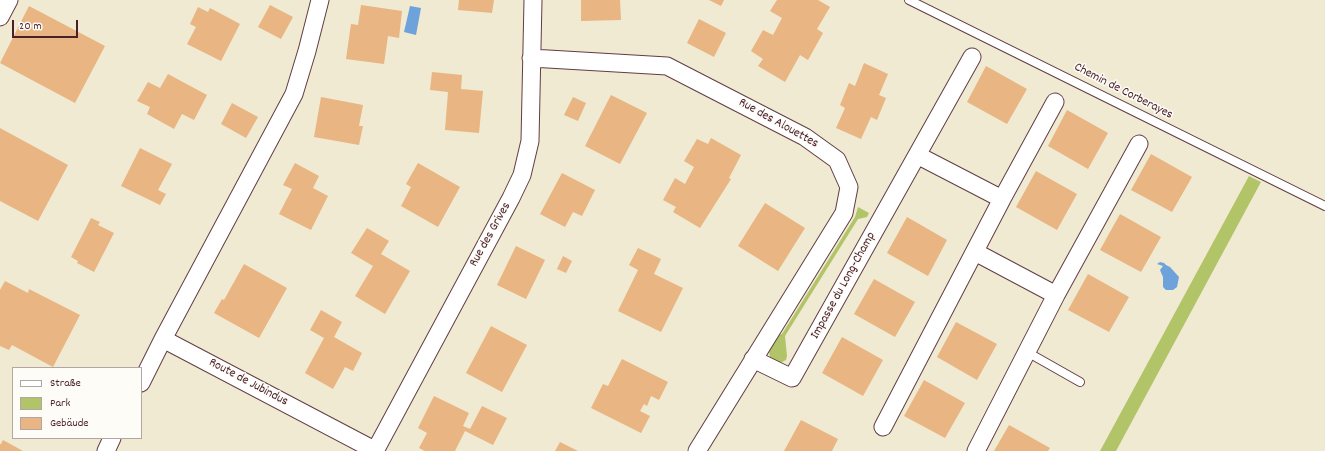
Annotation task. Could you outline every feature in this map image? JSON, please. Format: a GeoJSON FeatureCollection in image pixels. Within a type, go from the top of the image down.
{"type":"FeatureCollection","features":[{"type":"Feature","properties":{"kind":"street"},"geometry":{"type":"LineString","coordinates":[[0,17],[9,0]]}},
{"type":"Feature","properties":{"kind":"street"},"geometry":{"type":"LineString","coordinates":[[142,381],[294,94],[320,0]]}},
{"type":"Feature","properties":{"kind":"street","name":"Rue des Grives"},"geometry":{"type":"LineString","coordinates":[[376,451],[522,175],[530,141],[531,58],[534,0]]}},
{"type":"Feature","properties":{"kind":"street","name":"Impasse du Long-Champ"},"geometry":{"type":"LineString","coordinates":[[753,359],[792,378],[972,57]]}},
{"type":"Feature","properties":{"kind":"street","name":"Rue des Alouettes"},"geometry":{"type":"LineString","coordinates":[[531,58],[667,66],[805,137],[837,160],[849,187],[844,213],[697,451]]}},
{"type":"Feature","properties":{"kind":"street"},"geometry":{"type":"LineString","coordinates":[[883,427],[1002,199],[1055,102]]}},
{"type":"Feature","properties":{"kind":"street"},"geometry":{"type":"LineString","coordinates":[[976,451],[1056,295],[1139,144]]}},
{"type":"Feature","properties":{"kind":"street"},"geometry":{"type":"LineString","coordinates":[[917,155],[1002,199]]}},
{"type":"Feature","properties":{"kind":"street"},"geometry":{"type":"LineString","coordinates":[[974,252],[1056,295]]}},
{"type":"Feature","properties":{"kind":"street","name":"Route de Jubindus"},"geometry":{"type":"LineString","coordinates":[[163,339],[376,451]]}},
{"type":"Feature","properties":{"kind":"street"},"geometry":{"type":"LineString","coordinates":[[106,451],[112,439]]}},
{"type":"Feature","properties":{"kind":"lane","name":"Chemin de Corberayes"},"geometry":{"type":"LineString","coordinates":[[909,0],[1325,206]]}},
{"type":"Feature","properties":{"kind":"lane"},"geometry":{"type":"LineString","coordinates":[[1027,352],[1080,382]]}},
{"type":"Feature","properties":{"kind":"green space"},"geometry":{"type":"Polygon","coordinates":[[[1249,176],[1261,182],[1116,451],[1100,451],[1249,176]]]}},
{"type":"Feature","properties":{"kind":"green space"},"geometry":{"type":"Polygon","coordinates":[[[858,207],[869,213],[867,217],[858,219],[785,336],[786,360],[780,363],[770,358],[768,344],[774,335],[782,334],[855,217],[858,207]]]}},
{"type":"Feature","properties":{"kind":"water"},"geometry":{"type":"Polygon","coordinates":[[[410,6],[421,8],[416,35],[404,32],[410,6]]]}},
{"type":"Feature","properties":{"kind":"water"},"geometry":{"type":"Polygon","coordinates":[[[1160,262],[1170,267],[1179,277],[1177,287],[1173,290],[1166,290],[1163,287],[1163,277],[1160,270],[1163,266],[1157,264],[1160,262]]]}},
{"type":"Feature","properties":{"kind":"building"},"geometry":{"type":"Polygon","coordinates":[[[459,0],[494,0],[492,13],[458,10],[459,0]]]}},
{"type":"Feature","properties":{"kind":"building"},"geometry":{"type":"Polygon","coordinates":[[[581,0],[620,0],[621,20],[581,21],[581,0]]]}},
{"type":"Feature","properties":{"kind":"building"},"geometry":{"type":"Polygon","coordinates":[[[709,0],[724,0],[721,6],[709,0]]]}},
{"type":"Feature","properties":{"kind":"building"},"geometry":{"type":"Polygon","coordinates":[[[777,0],[818,0],[830,7],[817,29],[823,33],[808,60],[800,55],[785,82],[758,66],[763,59],[751,51],[763,30],[773,35],[782,18],[770,11],[777,0]]]}},
{"type":"Feature","properties":{"kind":"building"},"geometry":{"type":"Polygon","coordinates":[[[270,5],[293,17],[281,39],[258,27],[270,5]]]}},
{"type":"Feature","properties":{"kind":"building"},"geometry":{"type":"Polygon","coordinates":[[[361,5],[402,11],[399,38],[388,36],[384,64],[346,59],[351,24],[358,25],[361,5]]]}},
{"type":"Feature","properties":{"kind":"building"},"geometry":{"type":"Polygon","coordinates":[[[29,6],[105,46],[75,103],[0,63],[29,6]]]}},
{"type":"Feature","properties":{"kind":"building"},"geometry":{"type":"Polygon","coordinates":[[[198,7],[208,12],[210,8],[240,24],[221,61],[187,44],[196,27],[190,24],[198,7]]]}},
{"type":"Feature","properties":{"kind":"building"},"geometry":{"type":"Polygon","coordinates":[[[699,19],[726,33],[714,57],[687,43],[699,19]]]}},
{"type":"Feature","properties":{"kind":"building"},"geometry":{"type":"Polygon","coordinates":[[[864,63],[888,74],[879,95],[886,98],[877,120],[871,117],[861,139],[836,128],[845,108],[840,105],[849,83],[855,86],[864,63]]]}},
{"type":"Feature","properties":{"kind":"building"},"geometry":{"type":"Polygon","coordinates":[[[986,66],[1027,89],[1007,124],[967,102],[986,66]]]}},
{"type":"Feature","properties":{"kind":"building"},"geometry":{"type":"Polygon","coordinates":[[[432,72],[462,75],[461,89],[483,91],[479,133],[445,130],[448,92],[430,90],[432,72]]]}},
{"type":"Feature","properties":{"kind":"building"},"geometry":{"type":"Polygon","coordinates":[[[168,74],[207,95],[194,120],[182,114],[174,129],[147,114],[150,107],[137,101],[148,82],[160,88],[168,74]]]}},
{"type":"Feature","properties":{"kind":"building"},"geometry":{"type":"Polygon","coordinates":[[[611,95],[647,113],[620,164],[585,146],[611,95]]]}},
{"type":"Feature","properties":{"kind":"building"},"geometry":{"type":"Polygon","coordinates":[[[321,97],[363,105],[359,126],[363,126],[359,145],[314,137],[321,97]]]}},
{"type":"Feature","properties":{"kind":"building"},"geometry":{"type":"Polygon","coordinates":[[[573,97],[586,103],[578,121],[564,115],[573,97]]]}},
{"type":"Feature","properties":{"kind":"building"},"geometry":{"type":"Polygon","coordinates":[[[232,103],[258,117],[246,138],[221,124],[232,103]]]}},
{"type":"Feature","properties":{"kind":"building"},"geometry":{"type":"Polygon","coordinates":[[[1067,110],[1108,133],[1088,169],[1048,146],[1067,110]]]}},
{"type":"Feature","properties":{"kind":"building"},"geometry":{"type":"Polygon","coordinates":[[[0,128],[68,165],[38,221],[0,201],[0,128]]]}},
{"type":"Feature","properties":{"kind":"building"},"geometry":{"type":"Polygon","coordinates":[[[711,138],[741,155],[729,178],[731,179],[700,228],[673,212],[676,207],[663,200],[675,178],[685,184],[694,167],[684,161],[697,139],[708,144],[711,138]]]}},
{"type":"Feature","properties":{"kind":"building"},"geometry":{"type":"Polygon","coordinates":[[[140,148],[172,164],[158,190],[166,194],[160,205],[121,186],[140,148]]]}},
{"type":"Feature","properties":{"kind":"building"},"geometry":{"type":"Polygon","coordinates":[[[1151,154],[1192,177],[1172,212],[1131,190],[1151,154]]]}},
{"type":"Feature","properties":{"kind":"building"},"geometry":{"type":"Polygon","coordinates":[[[295,163],[319,176],[313,188],[328,196],[311,230],[279,214],[292,189],[283,185],[295,163]]]}},
{"type":"Feature","properties":{"kind":"building"},"geometry":{"type":"Polygon","coordinates":[[[418,163],[460,187],[438,227],[401,206],[411,187],[406,184],[418,163]]]}},
{"type":"Feature","properties":{"kind":"building"},"geometry":{"type":"Polygon","coordinates":[[[1036,171],[1077,194],[1057,230],[1016,207],[1036,171]]]}},
{"type":"Feature","properties":{"kind":"building"},"geometry":{"type":"Polygon","coordinates":[[[562,173],[595,190],[582,216],[573,212],[565,227],[540,214],[562,173]]]}},
{"type":"Feature","properties":{"kind":"building"},"geometry":{"type":"Polygon","coordinates":[[[765,203],[805,228],[778,271],[738,246],[765,203]]]}},
{"type":"Feature","properties":{"kind":"building"},"geometry":{"type":"Polygon","coordinates":[[[1120,214],[1161,237],[1141,272],[1100,250],[1120,214]]]}},
{"type":"Feature","properties":{"kind":"building"},"geometry":{"type":"Polygon","coordinates":[[[907,217],[947,240],[928,276],[887,253],[907,217]]]}},
{"type":"Feature","properties":{"kind":"building"},"geometry":{"type":"Polygon","coordinates":[[[91,218],[100,222],[98,225],[114,233],[94,272],[77,263],[78,261],[71,257],[91,218]]]}},
{"type":"Feature","properties":{"kind":"building"},"geometry":{"type":"Polygon","coordinates":[[[367,228],[389,241],[381,254],[410,271],[385,314],[355,296],[373,266],[351,253],[367,228]]]}},
{"type":"Feature","properties":{"kind":"building"},"geometry":{"type":"Polygon","coordinates":[[[516,246],[545,260],[526,299],[497,285],[516,246]]]}},
{"type":"Feature","properties":{"kind":"building"},"geometry":{"type":"Polygon","coordinates":[[[638,248],[661,259],[654,274],[683,288],[661,332],[618,311],[638,270],[629,265],[638,248]]]}},
{"type":"Feature","properties":{"kind":"building"},"geometry":{"type":"Polygon","coordinates":[[[563,256],[572,261],[566,273],[557,269],[563,256]]]}},
{"type":"Feature","properties":{"kind":"building"},"geometry":{"type":"Polygon","coordinates":[[[244,264],[287,288],[259,338],[214,313],[222,299],[224,300],[244,264]]]}},
{"type":"Feature","properties":{"kind":"building"},"geometry":{"type":"Polygon","coordinates":[[[1088,274],[1129,297],[1109,332],[1068,310],[1088,274]]]}},
{"type":"Feature","properties":{"kind":"building"},"geometry":{"type":"Polygon","coordinates":[[[874,279],[915,302],[895,337],[854,314],[874,279]]]}},
{"type":"Feature","properties":{"kind":"building"},"geometry":{"type":"Polygon","coordinates":[[[5,281],[28,293],[29,289],[80,315],[53,367],[12,345],[9,350],[0,346],[0,290],[5,281]]]}},
{"type":"Feature","properties":{"kind":"building"},"geometry":{"type":"Polygon","coordinates":[[[321,310],[342,322],[334,337],[362,353],[353,371],[345,367],[333,389],[305,373],[324,338],[310,330],[321,310]]]}},
{"type":"Feature","properties":{"kind":"building"},"geometry":{"type":"Polygon","coordinates":[[[956,322],[997,344],[977,380],[937,357],[956,322]]]}},
{"type":"Feature","properties":{"kind":"building"},"geometry":{"type":"Polygon","coordinates":[[[491,326],[527,345],[502,392],[466,373],[491,326]]]}},
{"type":"Feature","properties":{"kind":"building"},"geometry":{"type":"Polygon","coordinates":[[[842,337],[883,360],[863,396],[822,373],[842,337]]]}},
{"type":"Feature","properties":{"kind":"building"},"geometry":{"type":"Polygon","coordinates":[[[622,359],[668,382],[659,400],[651,396],[647,406],[644,404],[640,411],[650,416],[641,433],[591,408],[603,384],[608,386],[622,359]]]}},
{"type":"Feature","properties":{"kind":"building"},"geometry":{"type":"Polygon","coordinates":[[[924,380],[965,403],[945,438],[904,416],[924,380]]]}},
{"type":"Feature","properties":{"kind":"building"},"geometry":{"type":"Polygon","coordinates":[[[434,396],[469,413],[463,426],[470,429],[482,406],[507,418],[493,445],[465,431],[455,451],[425,451],[419,448],[427,433],[418,428],[434,396]]]}},
{"type":"Feature","properties":{"kind":"building"},"geometry":{"type":"Polygon","coordinates":[[[801,420],[838,439],[832,451],[784,451],[801,420]]]}},
{"type":"Feature","properties":{"kind":"building"},"geometry":{"type":"Polygon","coordinates":[[[1009,425],[1050,448],[1048,451],[994,451],[1009,425]]]}},
{"type":"Feature","properties":{"kind":"building"},"geometry":{"type":"Polygon","coordinates":[[[3,440],[23,451],[0,451],[0,444],[3,440]]]}},
{"type":"Feature","properties":{"kind":"building"},"geometry":{"type":"Polygon","coordinates":[[[560,442],[578,451],[555,451],[560,442]]]}}]}
